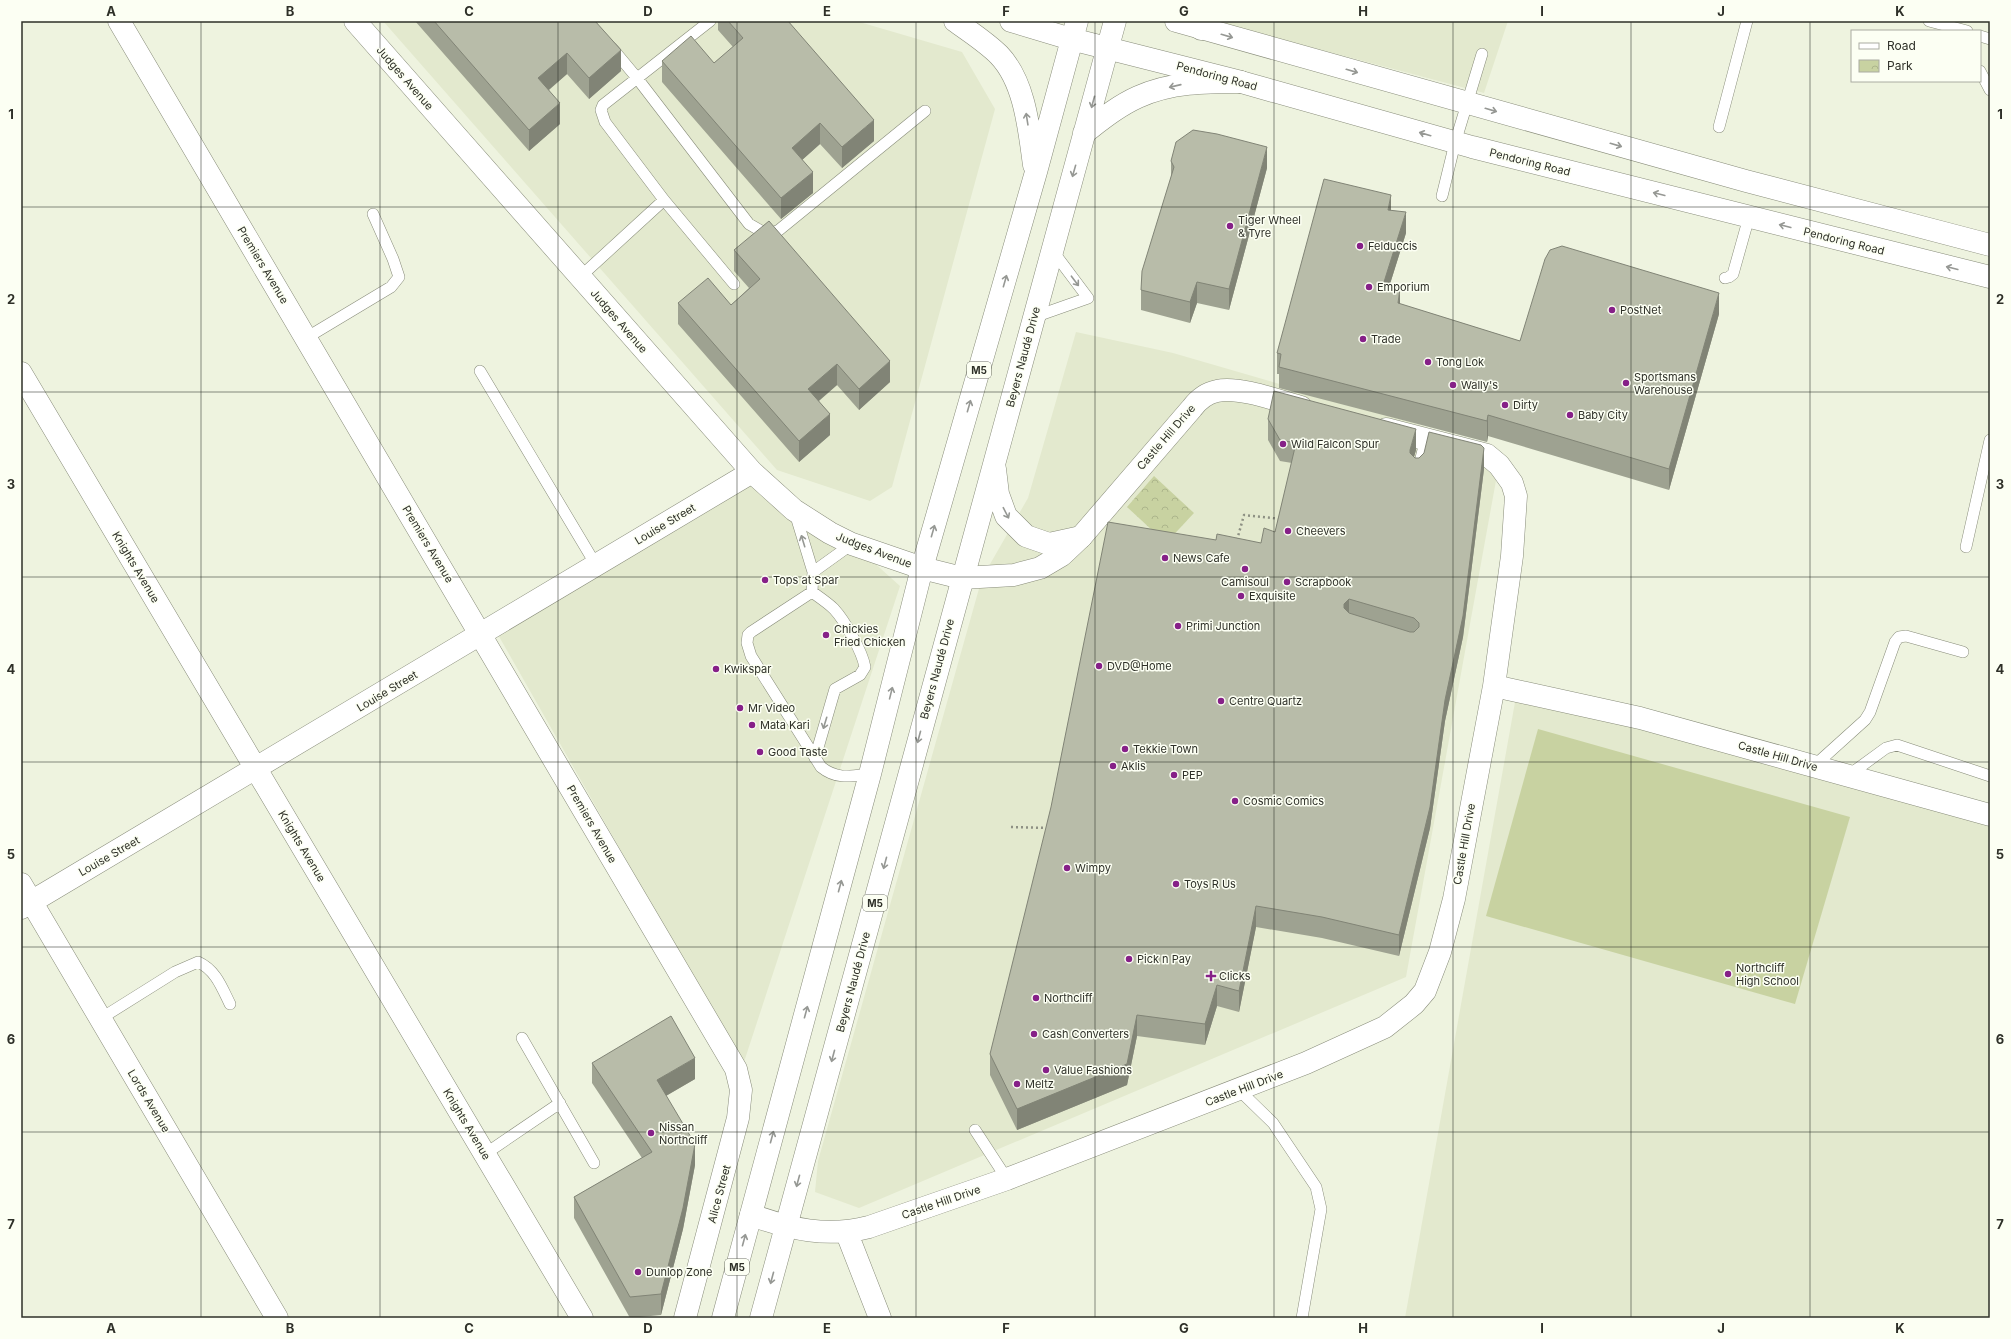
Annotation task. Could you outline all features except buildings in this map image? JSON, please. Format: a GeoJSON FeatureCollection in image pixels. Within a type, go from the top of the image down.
{"type":"FeatureCollection","features":[{"type":"Feature","properties":{"kind":"street","name":"Premiers Avenue"},"geometry":{"type":"LineString","coordinates":[[119,21],[736,1068]]}},
{"type":"Feature","properties":{"kind":"street","name":"Judges Avenue"},"geometry":{"type":"LineString","coordinates":[[355,21],[752,472],[794,510],[830,533],[852,544],[922,568]]}},
{"type":"Feature","properties":{"kind":"street"},"geometry":{"type":"LineString","coordinates":[[955,21],[998,55],[1008,67],[1024,105],[1036,172]]}},
{"type":"Feature","properties":{"kind":"street"},"geometry":{"type":"LineString","coordinates":[[1011,21],[1074,30]]}},
{"type":"Feature","properties":{"kind":"street","name":"Beyers Naudé Drive"},"geometry":{"type":"LineString","coordinates":[[761,1318],[1115,21]]}},
{"type":"Feature","properties":{"kind":"street"},"geometry":{"type":"LineString","coordinates":[[1176,21],[1196,25],[1746,181],[1990,246]]}},
{"type":"Feature","properties":{"kind":"street","name":"M5"},"geometry":{"type":"LineString","coordinates":[[723,1318],[870,774],[922,568],[1036,172],[1074,30]]}},
{"type":"Feature","properties":{"kind":"street","name":"Pendoring Road"},"geometry":{"type":"LineString","coordinates":[[1074,30],[1107,47],[1241,82],[1455,143],[1990,277]]}},
{"type":"Feature","properties":{"kind":"street"},"geometry":{"type":"LineString","coordinates":[[1084,133],[1138,96],[1196,82],[1241,82]]}},
{"type":"Feature","properties":{"kind":"street","name":"Knights Avenue"},"geometry":{"type":"LineString","coordinates":[[21,373],[582,1318]]}},
{"type":"Feature","properties":{"kind":"street","name":"Castle Hill Drive"},"geometry":{"type":"LineString","coordinates":[[922,568],[962,578],[1014,575],[1040,568],[1062,555],[1081,538],[1198,401],[1210,393],[1228,390],[1262,396],[1323,413]]}},
{"type":"Feature","properties":{"kind":"street","name":"Castle Hill Drive"},"geometry":{"type":"LineString","coordinates":[[751,1215],[786,1227],[816,1231],[846,1231],[869,1227],[1007,1179],[1306,1063],[1385,1027],[1414,1004],[1425,990],[1440,952],[1454,899],[1494,686],[1512,556],[1516,496],[1512,483],[1500,465],[1487,455],[1426,438],[1368,425]]}},
{"type":"Feature","properties":{"kind":"street"},"geometry":{"type":"LineString","coordinates":[[994,462],[998,494],[1006,516],[1026,536],[1049,544],[1081,538]]}},
{"type":"Feature","properties":{"kind":"street","name":"Louise Street"},"geometry":{"type":"LineString","coordinates":[[24,898],[256,769],[752,472]]}},
{"type":"Feature","properties":{"kind":"street","name":"Castle Hill Drive"},"geometry":{"type":"LineString","coordinates":[[1494,686],[1640,718],[1990,815]]}},
{"type":"Feature","properties":{"kind":"street","name":"Lords Avenue"},"geometry":{"type":"LineString","coordinates":[[24,898],[100,1019],[277,1318]]}},
{"type":"Feature","properties":{"kind":"street","name":"Alice Street"},"geometry":{"type":"LineString","coordinates":[[685,1318],[738,1118],[741,1090],[736,1068]]}},
{"type":"Feature","properties":{"kind":"street"},"geometry":{"type":"LineString","coordinates":[[846,1231],[880,1318]]}},
{"type":"Feature","properties":{"kind":"lane"},"geometry":{"type":"LineString","coordinates":[[710,21],[603,104],[601,110],[608,126],[664,200],[734,284]]}},
{"type":"Feature","properties":{"kind":"lane"},"geometry":{"type":"LineString","coordinates":[[1719,127],[1747,21]]}},
{"type":"Feature","properties":{"kind":"lane"},"geometry":{"type":"LineString","coordinates":[[1929,21],[1964,28]]}},
{"type":"Feature","properties":{"kind":"lane"},"geometry":{"type":"LineString","coordinates":[[604,38],[637,78],[749,224],[768,235],[779,230],[925,111]]}},
{"type":"Feature","properties":{"kind":"lane"},"geometry":{"type":"LineString","coordinates":[[1442,196],[1455,143],[1482,54]]}},
{"type":"Feature","properties":{"kind":"lane"},"geometry":{"type":"LineString","coordinates":[[1981,73],[1990,90]]}},
{"type":"Feature","properties":{"kind":"lane"},"geometry":{"type":"LineString","coordinates":[[580,277],[664,200]]}},
{"type":"Feature","properties":{"kind":"lane"},"geometry":{"type":"LineString","coordinates":[[306,338],[391,287],[399,278],[393,259],[373,214]]}},
{"type":"Feature","properties":{"kind":"lane"},"geometry":{"type":"LineString","coordinates":[[1725,278],[1733,274],[1749,217]]}},
{"type":"Feature","properties":{"kind":"lane"},"geometry":{"type":"LineString","coordinates":[[1034,317],[1088,298],[1052,250]]}},
{"type":"Feature","properties":{"kind":"lane"},"geometry":{"type":"LineString","coordinates":[[480,371],[596,565]]}},
{"type":"Feature","properties":{"kind":"lane"},"geometry":{"type":"LineString","coordinates":[[1417,472],[1426,438]]}},
{"type":"Feature","properties":{"kind":"lane"},"geometry":{"type":"LineString","coordinates":[[1966,547],[1990,440]]}},
{"type":"Feature","properties":{"kind":"lane"},"geometry":{"type":"LineString","coordinates":[[794,510],[813,572],[812,592]]}},
{"type":"Feature","properties":{"kind":"lane"},"geometry":{"type":"LineString","coordinates":[[813,572],[852,544]]}},
{"type":"Feature","properties":{"kind":"lane"},"geometry":{"type":"LineString","coordinates":[[812,592],[833,608],[839,616],[864,663],[864,670],[860,675],[835,689],[815,758]]}},
{"type":"Feature","properties":{"kind":"lane"},"geometry":{"type":"LineString","coordinates":[[812,592],[748,635],[747,643],[751,656],[821,767],[837,776],[870,774]]}},
{"type":"Feature","properties":{"kind":"lane"},"geometry":{"type":"LineString","coordinates":[[1814,766],[1865,720],[1870,712],[1895,642],[1899,637],[1906,636],[1963,652]]}},
{"type":"Feature","properties":{"kind":"lane"},"geometry":{"type":"LineString","coordinates":[[1848,776],[1886,748],[1897,745],[1990,776]]}},
{"type":"Feature","properties":{"kind":"lane"},"geometry":{"type":"LineString","coordinates":[[100,1019],[187,965],[198,962],[207,966],[215,974],[230,1004]]}},
{"type":"Feature","properties":{"kind":"lane"},"geometry":{"type":"LineString","coordinates":[[522,1038],[594,1163]]}},
{"type":"Feature","properties":{"kind":"lane"},"geometry":{"type":"LineString","coordinates":[[1239,1090],[1273,1123],[1316,1187],[1320,1209],[1302,1318]]}},
{"type":"Feature","properties":{"kind":"lane"},"geometry":{"type":"LineString","coordinates":[[485,1154],[560,1103]]}},
{"type":"Feature","properties":{"kind":"lane"},"geometry":{"type":"LineString","coordinates":[[975,1130],[1007,1179]]}},
{"type":"Feature","properties":{"kind":"path"},"geometry":{"type":"LineString","coordinates":[[1235,546],[1244,515],[1283,519]]}},
{"type":"Feature","properties":{"kind":"path"},"geometry":{"type":"LineString","coordinates":[[1011,827],[1051,828]]}},
{"type":"Feature","properties":{"kind":"shaded area"},"geometry":{"type":"Polygon","coordinates":[[[383,21],[856,21],[962,52],[995,109],[892,487],[870,501],[777,470],[383,21]]]}},
{"type":"Feature","properties":{"kind":"shaded area"},"geometry":{"type":"Polygon","coordinates":[[[1212,21],[1508,21],[1484,93],[1212,21]]]}},
{"type":"Feature","properties":{"kind":"shaded area"},"geometry":{"type":"Polygon","coordinates":[[[1076,332],[1173,353],[1417,424],[1501,453],[1406,977],[859,1208],[815,1192],[818,1161],[982,578],[1028,498],[1076,332]]]}},
{"type":"Feature","properties":{"kind":"shaded area"},"geometry":{"type":"Polygon","coordinates":[[[752,475],[871,560],[900,586],[743,1065],[497,633],[752,475]]]}},
{"type":"Feature","properties":{"kind":"shaded area","name":"Northcliff High School"},"geometry":{"type":"Polygon","coordinates":[[[1517,691],[1990,818],[1990,1318],[1405,1318],[1517,691]]]}},
{"type":"Feature","properties":{"kind":"green space"},"geometry":{"type":"Polygon","coordinates":[[[1154,476],[1194,513],[1166,543],[1127,507],[1154,476]]]}},
{"type":"Feature","properties":{"kind":"green space"},"geometry":{"type":"Polygon","coordinates":[[[1538,729],[1850,817],[1795,1004],[1486,916],[1538,729]]]}},
{"type":"Feature","properties":{"kind":"place","name":"Tiger Wheel & Tyre"},"geometry":{"type":"Point","coordinates":[1230,226]}},
{"type":"Feature","properties":{"kind":"place","name":"Felduccis"},"geometry":{"type":"Point","coordinates":[1360,246]}},
{"type":"Feature","properties":{"kind":"place","name":"Emporium"},"geometry":{"type":"Point","coordinates":[1369,287]}},
{"type":"Feature","properties":{"kind":"place","name":"PostNet"},"geometry":{"type":"Point","coordinates":[1612,310]}},
{"type":"Feature","properties":{"kind":"place","name":"Trade"},"geometry":{"type":"Point","coordinates":[1363,339]}},
{"type":"Feature","properties":{"kind":"place","name":"Tong Lok"},"geometry":{"type":"Point","coordinates":[1428,362]}},
{"type":"Feature","properties":{"kind":"place","name":"Sportsmans Warehouse"},"geometry":{"type":"Point","coordinates":[1626,383]}},
{"type":"Feature","properties":{"kind":"place","name":"Wally's"},"geometry":{"type":"Point","coordinates":[1453,385]}},
{"type":"Feature","properties":{"kind":"place","name":"Dirty"},"geometry":{"type":"Point","coordinates":[1505,405]}},
{"type":"Feature","properties":{"kind":"place","name":"Baby City"},"geometry":{"type":"Point","coordinates":[1570,415]}},
{"type":"Feature","properties":{"kind":"place","name":"Wild Falcon Spur"},"geometry":{"type":"Point","coordinates":[1283,444]}},
{"type":"Feature","properties":{"kind":"place","name":"Cheevers"},"geometry":{"type":"Point","coordinates":[1288,531]}},
{"type":"Feature","properties":{"kind":"place","name":"News Cafe"},"geometry":{"type":"Point","coordinates":[1165,558]}},
{"type":"Feature","properties":{"kind":"place","name":"Camisoul"},"geometry":{"type":"Point","coordinates":[1245,569]}},
{"type":"Feature","properties":{"kind":"place","name":"Tops at Spar"},"geometry":{"type":"Point","coordinates":[765,580]}},
{"type":"Feature","properties":{"kind":"place","name":"Scrapbook"},"geometry":{"type":"Point","coordinates":[1287,582]}},
{"type":"Feature","properties":{"kind":"place","name":"Exquisite"},"geometry":{"type":"Point","coordinates":[1241,596]}},
{"type":"Feature","properties":{"kind":"place","name":"Primi Junction"},"geometry":{"type":"Point","coordinates":[1178,626]}},
{"type":"Feature","properties":{"kind":"place","name":"Chickies Fried Chicken"},"geometry":{"type":"Point","coordinates":[826,635]}},
{"type":"Feature","properties":{"kind":"place","name":"DVD@Home"},"geometry":{"type":"Point","coordinates":[1099,666]}},
{"type":"Feature","properties":{"kind":"place","name":"Kwikspar"},"geometry":{"type":"Point","coordinates":[716,669]}},
{"type":"Feature","properties":{"kind":"place","name":"Centre Quartz"},"geometry":{"type":"Point","coordinates":[1221,701]}},
{"type":"Feature","properties":{"kind":"place","name":"Mr Video"},"geometry":{"type":"Point","coordinates":[740,708]}},
{"type":"Feature","properties":{"kind":"place","name":"Mata Kari"},"geometry":{"type":"Point","coordinates":[752,725]}},
{"type":"Feature","properties":{"kind":"place","name":"Tekkie Town"},"geometry":{"type":"Point","coordinates":[1125,749]}},
{"type":"Feature","properties":{"kind":"place","name":"Good Taste"},"geometry":{"type":"Point","coordinates":[760,752]}},
{"type":"Feature","properties":{"kind":"place","name":"Aklis"},"geometry":{"type":"Point","coordinates":[1113,766]}},
{"type":"Feature","properties":{"kind":"place","name":"PEP"},"geometry":{"type":"Point","coordinates":[1174,775]}},
{"type":"Feature","properties":{"kind":"place","name":"Cosmic Comics"},"geometry":{"type":"Point","coordinates":[1235,801]}},
{"type":"Feature","properties":{"kind":"place","name":"Wimpy"},"geometry":{"type":"Point","coordinates":[1067,868]}},
{"type":"Feature","properties":{"kind":"place","name":"Toys R Us"},"geometry":{"type":"Point","coordinates":[1176,884]}},
{"type":"Feature","properties":{"kind":"place","name":"Pick n Pay"},"geometry":{"type":"Point","coordinates":[1129,959]}},
{"type":"Feature","properties":{"kind":"place","name":"Northcliff High School"},"geometry":{"type":"Point","coordinates":[1728,974]}},
{"type":"Feature","properties":{"kind":"place","name":"Clicks"},"geometry":{"type":"Point","coordinates":[1211,976]}},
{"type":"Feature","properties":{"kind":"place","name":"Northcliff"},"geometry":{"type":"Point","coordinates":[1036,998]}},
{"type":"Feature","properties":{"kind":"place","name":"Cash Converters"},"geometry":{"type":"Point","coordinates":[1034,1034]}},
{"type":"Feature","properties":{"kind":"place","name":"Value Fashions"},"geometry":{"type":"Point","coordinates":[1046,1070]}},
{"type":"Feature","properties":{"kind":"place","name":"Meltz"},"geometry":{"type":"Point","coordinates":[1017,1084]}},
{"type":"Feature","properties":{"kind":"place","name":"Nissan Northcliff"},"geometry":{"type":"Point","coordinates":[651,1133]}},
{"type":"Feature","properties":{"kind":"place","name":"Dunlop Zone"},"geometry":{"type":"Point","coordinates":[638,1272]}}]}
